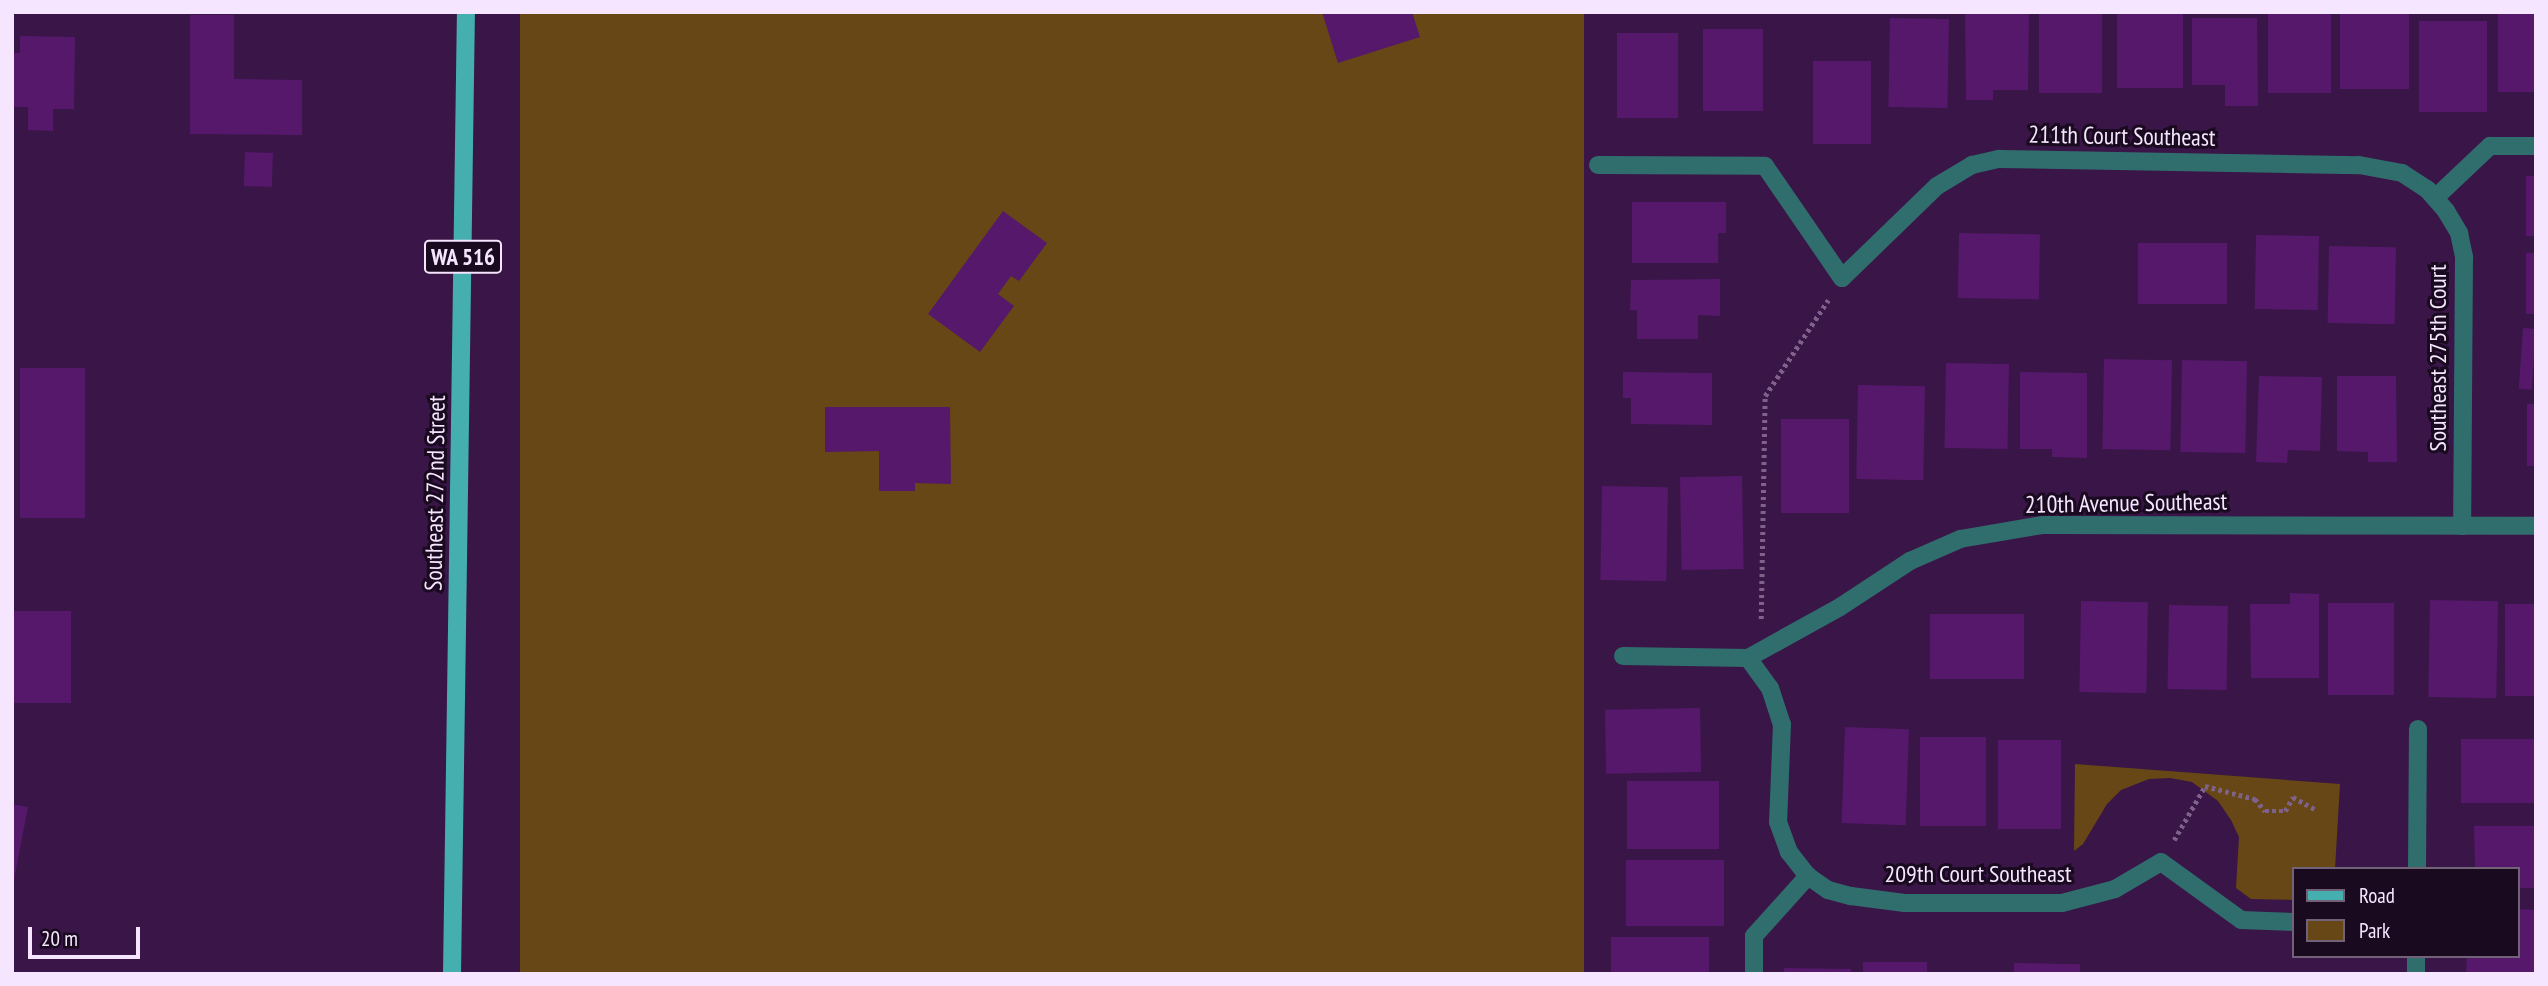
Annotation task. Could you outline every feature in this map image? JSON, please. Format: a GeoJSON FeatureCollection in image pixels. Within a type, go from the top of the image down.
{"type":"FeatureCollection","features":[{"type":"Feature","properties":{"kind":"main road","name":"Southeast 272nd Street"},"geometry":{"type":"LineString","coordinates":[[452,974],[466,12]]}},
{"type":"Feature","properties":{"kind":"street"},"geometry":{"type":"LineString","coordinates":[[2435,198],[2490,146],[2536,146]]}},
{"type":"Feature","properties":{"kind":"street","name":"211th Court Southeast"},"geometry":{"type":"LineString","coordinates":[[1842,278],[1937,186],[1972,165],[1999,159],[2359,165],[2402,173],[2435,198]]}},
{"type":"Feature","properties":{"kind":"street"},"geometry":{"type":"LineString","coordinates":[[1598,165],[1765,166],[1842,278]]}},
{"type":"Feature","properties":{"kind":"street","name":"Southeast 275th Court"},"geometry":{"type":"LineString","coordinates":[[2435,198],[2459,233],[2465,257],[2462,526]]}},
{"type":"Feature","properties":{"kind":"street","name":"210th Avenue Southeast"},"geometry":{"type":"LineString","coordinates":[[1623,656],[1754,655],[1840,607],[1910,561],[1960,539],[2042,525],[2536,526]]}},
{"type":"Feature","properties":{"kind":"street"},"geometry":{"type":"LineString","coordinates":[[1754,655],[1770,688],[1782,724],[1778,822],[1789,852],[1808,876],[1754,936],[1754,974]]}},
{"type":"Feature","properties":{"kind":"street"},"geometry":{"type":"LineString","coordinates":[[2417,867],[2418,729]]}},
{"type":"Feature","properties":{"kind":"street"},"geometry":{"type":"LineString","coordinates":[[2161,862],[2241,920],[2292,922]]}},
{"type":"Feature","properties":{"kind":"street","name":"209th Court Southeast"},"geometry":{"type":"LineString","coordinates":[[1808,876],[1828,890],[1905,903],[2062,903],[2115,889],[2161,862]]}},
{"type":"Feature","properties":{"kind":"path"},"geometry":{"type":"LineString","coordinates":[[1754,655],[1765,396],[1842,278]]}},
{"type":"Feature","properties":{"kind":"path"},"geometry":{"type":"LineString","coordinates":[[2161,862],[2205,786],[2255,799],[2265,811],[2285,811],[2293,797],[2316,810]]}},
{"type":"Feature","properties":{"kind":"green space"},"geometry":{"type":"Polygon","coordinates":[[[520,12],[1584,12],[1584,974],[520,974],[520,12]]]}},
{"type":"Feature","properties":{"kind":"green space"},"geometry":{"type":"Polygon","coordinates":[[[2075,764],[2340,784],[2335,867],[2292,867],[2292,900],[2251,899],[2236,888],[2239,837],[2218,801],[2192,782],[2170,778],[2149,779],[2121,790],[2107,804],[2083,844],[2074,851],[2075,764]]]}},
{"type":"Feature","properties":{"kind":"building"},"geometry":{"type":"Polygon","coordinates":[[[1322,12],[1412,12],[1420,37],[1338,63],[1322,12]]]}},
{"type":"Feature","properties":{"kind":"building"},"geometry":{"type":"Polygon","coordinates":[[[1965,12],[2029,12],[2028,90],[1993,90],[1993,100],[1966,100],[1965,12]]]}},
{"type":"Feature","properties":{"kind":"building"},"geometry":{"type":"Polygon","coordinates":[[[2039,12],[2102,12],[2102,93],[2039,93],[2039,12]]]}},
{"type":"Feature","properties":{"kind":"building"},"geometry":{"type":"Polygon","coordinates":[[[2117,12],[2183,12],[2183,88],[2117,88],[2117,12]]]}},
{"type":"Feature","properties":{"kind":"building"},"geometry":{"type":"Polygon","coordinates":[[[2268,12],[2331,12],[2331,93],[2268,93],[2268,12]]]}},
{"type":"Feature","properties":{"kind":"building"},"geometry":{"type":"Polygon","coordinates":[[[2340,12],[2409,12],[2409,89],[2340,89],[2340,12]]]}},
{"type":"Feature","properties":{"kind":"building"},"geometry":{"type":"Polygon","coordinates":[[[2498,12],[2536,12],[2536,92],[2498,92],[2498,12]]]}},
{"type":"Feature","properties":{"kind":"building"},"geometry":{"type":"Polygon","coordinates":[[[190,15],[234,15],[234,79],[302,80],[302,135],[190,134],[190,15]]]}},
{"type":"Feature","properties":{"kind":"building"},"geometry":{"type":"Polygon","coordinates":[[[1890,18],[1949,19],[1947,108],[1888,107],[1890,18]]]}},
{"type":"Feature","properties":{"kind":"building"},"geometry":{"type":"Polygon","coordinates":[[[2192,18],[2257,18],[2258,106],[2225,106],[2225,85],[2192,85],[2192,18]]]}},
{"type":"Feature","properties":{"kind":"building"},"geometry":{"type":"Polygon","coordinates":[[[2419,21],[2487,21],[2487,112],[2419,112],[2419,21]]]}},
{"type":"Feature","properties":{"kind":"building"},"geometry":{"type":"Polygon","coordinates":[[[1703,29],[1763,29],[1763,111],[1703,111],[1703,29]]]}},
{"type":"Feature","properties":{"kind":"building"},"geometry":{"type":"Polygon","coordinates":[[[1617,33],[1678,33],[1678,118],[1617,118],[1617,33]]]}},
{"type":"Feature","properties":{"kind":"building"},"geometry":{"type":"Polygon","coordinates":[[[20,36],[75,37],[74,109],[53,109],[53,131],[28,130],[28,107],[12,107],[12,53],[20,53],[20,36]]]}},
{"type":"Feature","properties":{"kind":"building"},"geometry":{"type":"Polygon","coordinates":[[[1813,61],[1871,61],[1871,144],[1813,144],[1813,61]]]}},
{"type":"Feature","properties":{"kind":"building"},"geometry":{"type":"Polygon","coordinates":[[[245,152],[273,153],[272,187],[244,186],[245,152]]]}},
{"type":"Feature","properties":{"kind":"building"},"geometry":{"type":"Polygon","coordinates":[[[2526,176],[2536,176],[2536,236],[2526,236],[2526,176]]]}},
{"type":"Feature","properties":{"kind":"building"},"geometry":{"type":"Polygon","coordinates":[[[1632,202],[1726,202],[1726,233],[1718,233],[1718,263],[1632,263],[1632,202]]]}},
{"type":"Feature","properties":{"kind":"building"},"geometry":{"type":"Polygon","coordinates":[[[1003,211],[1047,243],[1019,281],[1011,276],[998,294],[1014,306],[980,352],[928,314],[1003,211]]]}},
{"type":"Feature","properties":{"kind":"building"},"geometry":{"type":"Polygon","coordinates":[[[1959,233],[2040,234],[2039,299],[1958,298],[1959,233]]]}},
{"type":"Feature","properties":{"kind":"building"},"geometry":{"type":"Polygon","coordinates":[[[2256,235],[2319,236],[2318,310],[2255,309],[2256,235]]]}},
{"type":"Feature","properties":{"kind":"building"},"geometry":{"type":"Polygon","coordinates":[[[2138,243],[2227,243],[2227,304],[2138,304],[2138,243]]]}},
{"type":"Feature","properties":{"kind":"building"},"geometry":{"type":"Polygon","coordinates":[[[2329,246],[2396,247],[2395,324],[2328,323],[2329,246]]]}},
{"type":"Feature","properties":{"kind":"building"},"geometry":{"type":"Polygon","coordinates":[[[2526,253],[2536,253],[2536,314],[2526,314],[2526,253]]]}},
{"type":"Feature","properties":{"kind":"building"},"geometry":{"type":"Polygon","coordinates":[[[1720,279],[1720,316],[1698,315],[1698,339],[1637,339],[1637,310],[1630,310],[1631,280],[1720,279]]]}},
{"type":"Feature","properties":{"kind":"building"},"geometry":{"type":"Polygon","coordinates":[[[2523,328],[2536,329],[2532,390],[2519,389],[2523,328]]]}},
{"type":"Feature","properties":{"kind":"building"},"geometry":{"type":"Polygon","coordinates":[[[2104,359],[2172,360],[2170,450],[2102,449],[2104,359]]]}},
{"type":"Feature","properties":{"kind":"building"},"geometry":{"type":"Polygon","coordinates":[[[2182,360],[2247,361],[2245,453],[2180,452],[2182,360]]]}},
{"type":"Feature","properties":{"kind":"building"},"geometry":{"type":"Polygon","coordinates":[[[1946,363],[2009,364],[2008,449],[1945,448],[1946,363]]]}},
{"type":"Feature","properties":{"kind":"building"},"geometry":{"type":"Polygon","coordinates":[[[20,368],[85,368],[85,518],[20,518],[20,368]]]}},
{"type":"Feature","properties":{"kind":"building"},"geometry":{"type":"Polygon","coordinates":[[[1623,372],[1712,373],[1712,425],[1631,424],[1631,398],[1623,398],[1623,372]]]}},
{"type":"Feature","properties":{"kind":"building"},"geometry":{"type":"Polygon","coordinates":[[[2020,372],[2087,373],[2087,458],[2052,457],[2052,449],[2020,449],[2020,372]]]}},
{"type":"Feature","properties":{"kind":"building"},"geometry":{"type":"Polygon","coordinates":[[[2259,376],[2322,377],[2320,451],[2288,450],[2287,463],[2256,462],[2259,376]]]}},
{"type":"Feature","properties":{"kind":"building"},"geometry":{"type":"Polygon","coordinates":[[[2337,376],[2396,376],[2397,462],[2368,462],[2368,452],[2337,451],[2337,376]]]}},
{"type":"Feature","properties":{"kind":"building"},"geometry":{"type":"Polygon","coordinates":[[[1858,385],[1925,386],[1923,480],[1856,479],[1858,385]]]}},
{"type":"Feature","properties":{"kind":"building"},"geometry":{"type":"Polygon","coordinates":[[[2527,404],[2536,404],[2536,466],[2527,466],[2527,404]]]}},
{"type":"Feature","properties":{"kind":"building"},"geometry":{"type":"Polygon","coordinates":[[[825,407],[950,407],[951,484],[915,483],[915,491],[879,491],[879,451],[825,452],[825,407]]]}},
{"type":"Feature","properties":{"kind":"building"},"geometry":{"type":"Polygon","coordinates":[[[1781,419],[1849,419],[1849,513],[1781,513],[1781,419]]]}},
{"type":"Feature","properties":{"kind":"building"},"geometry":{"type":"Polygon","coordinates":[[[1742,476],[1744,569],[1682,570],[1680,477],[1742,476]]]}},
{"type":"Feature","properties":{"kind":"building"},"geometry":{"type":"Polygon","coordinates":[[[1602,486],[1668,487],[1666,581],[1600,580],[1602,486]]]}},
{"type":"Feature","properties":{"kind":"building"},"geometry":{"type":"Polygon","coordinates":[[[2290,593],[2319,594],[2319,678],[2251,678],[2250,604],[2290,604],[2290,593]]]}},
{"type":"Feature","properties":{"kind":"building"},"geometry":{"type":"Polygon","coordinates":[[[2430,600],[2498,601],[2496,698],[2428,697],[2430,600]]]}},
{"type":"Feature","properties":{"kind":"building"},"geometry":{"type":"Polygon","coordinates":[[[2081,601],[2148,602],[2146,693],[2079,692],[2081,601]]]}},
{"type":"Feature","properties":{"kind":"building"},"geometry":{"type":"Polygon","coordinates":[[[2328,603],[2394,603],[2394,695],[2328,695],[2328,603]]]}},
{"type":"Feature","properties":{"kind":"building"},"geometry":{"type":"Polygon","coordinates":[[[2505,604],[2536,604],[2536,696],[2505,696],[2505,604]]]}},
{"type":"Feature","properties":{"kind":"building"},"geometry":{"type":"Polygon","coordinates":[[[2169,605],[2228,606],[2227,690],[2168,689],[2169,605]]]}},
{"type":"Feature","properties":{"kind":"building"},"geometry":{"type":"Polygon","coordinates":[[[12,611],[71,611],[71,703],[12,703],[12,611]]]}},
{"type":"Feature","properties":{"kind":"building"},"geometry":{"type":"Polygon","coordinates":[[[1930,614],[2024,614],[2024,679],[1930,679],[1930,614]]]}},
{"type":"Feature","properties":{"kind":"building"},"geometry":{"type":"Polygon","coordinates":[[[1700,708],[1701,772],[1606,774],[1605,710],[1700,708]]]}},
{"type":"Feature","properties":{"kind":"building"},"geometry":{"type":"Polygon","coordinates":[[[1845,727],[1909,729],[1906,825],[1842,823],[1845,727]]]}},
{"type":"Feature","properties":{"kind":"building"},"geometry":{"type":"Polygon","coordinates":[[[1920,737],[1986,737],[1986,826],[1920,826],[1920,737]]]}},
{"type":"Feature","properties":{"kind":"building"},"geometry":{"type":"Polygon","coordinates":[[[2461,739],[2536,739],[2536,803],[2461,803],[2461,739]]]}},
{"type":"Feature","properties":{"kind":"building"},"geometry":{"type":"Polygon","coordinates":[[[1998,740],[2061,740],[2061,829],[1998,829],[1998,740]]]}},
{"type":"Feature","properties":{"kind":"building"},"geometry":{"type":"Polygon","coordinates":[[[1627,781],[1719,781],[1719,849],[1627,849],[1627,781]]]}},
{"type":"Feature","properties":{"kind":"building"},"geometry":{"type":"Polygon","coordinates":[[[12,804],[28,807],[14,880],[12,880],[12,804]]]}},
{"type":"Feature","properties":{"kind":"building"},"geometry":{"type":"Polygon","coordinates":[[[2474,826],[2536,826],[2536,888],[2520,888],[2520,867],[2475,867],[2474,826]]]}},
{"type":"Feature","properties":{"kind":"building"},"geometry":{"type":"Polygon","coordinates":[[[1626,860],[1724,860],[1724,926],[1626,926],[1626,860]]]}},
{"type":"Feature","properties":{"kind":"building"},"geometry":{"type":"Polygon","coordinates":[[[2520,909],[2536,910],[2536,974],[2466,972],[2467,958],[2520,958],[2520,909]]]}},
{"type":"Feature","properties":{"kind":"building"},"geometry":{"type":"Polygon","coordinates":[[[1611,937],[1709,937],[1709,974],[1611,974],[1611,937]]]}},
{"type":"Feature","properties":{"kind":"building"},"geometry":{"type":"Polygon","coordinates":[[[1863,962],[1927,962],[1927,974],[1863,974],[1863,962]]]}},
{"type":"Feature","properties":{"kind":"building"},"geometry":{"type":"Polygon","coordinates":[[[2014,963],[2080,964],[2080,974],[2014,974],[2014,963]]]}},
{"type":"Feature","properties":{"kind":"building"},"geometry":{"type":"Polygon","coordinates":[[[1784,968],[1851,969],[1851,974],[1784,974],[1784,968]]]}}]}
